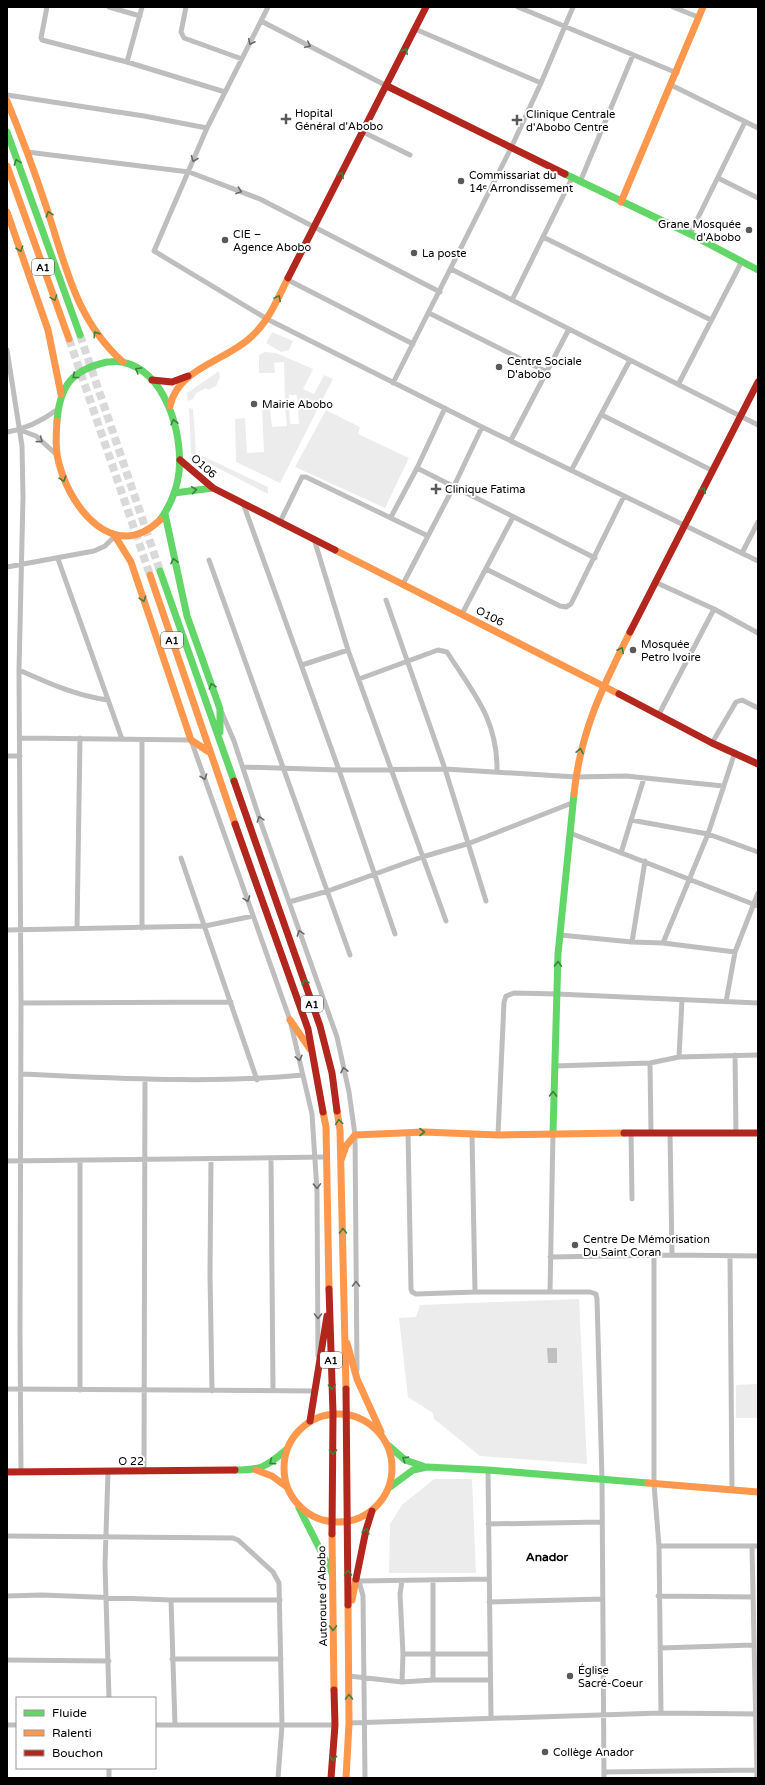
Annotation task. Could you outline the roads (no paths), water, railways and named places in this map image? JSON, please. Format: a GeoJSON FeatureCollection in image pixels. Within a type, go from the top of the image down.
{"type":"FeatureCollection","features":[{"type":"Feature","properties":{"kind":"main road"},"geometry":{"type":"LineString","coordinates":[[170,406],[174,392],[192,375],[245,342],[258,331],[267,319],[426,7]]}},
{"type":"Feature","properties":{"kind":"main road"},"geometry":{"type":"LineString","coordinates":[[622,202],[677,73],[703,7]]}},
{"type":"Feature","properties":{"kind":"main road"},"geometry":{"type":"LineString","coordinates":[[387,86],[580,182],[690,234],[758,270]]}},
{"type":"Feature","properties":{"kind":"main road"},"geometry":{"type":"LineString","coordinates":[[7,101],[27,152],[80,304],[91,326],[104,346],[122,362],[134,367],[152,380],[170,406],[179,444],[180,460],[174,493],[164,514],[154,526],[144,532],[134,535],[115,536],[99,528],[87,518],[77,506],[67,489],[57,455],[56,440],[58,409],[61,394],[70,380],[86,368],[107,362],[122,362]]}},
{"type":"Feature","properties":{"kind":"main road","name":"A1"},"geometry":{"type":"LineString","coordinates":[[7,132],[80,335]]}},
{"type":"Feature","properties":{"kind":"main road","name":"A1"},"geometry":{"type":"LineString","coordinates":[[7,166],[69,339]]}},
{"type":"Feature","properties":{"kind":"main road"},"geometry":{"type":"LineString","coordinates":[[7,212],[48,330],[61,394]]}},
{"type":"Feature","properties":{"kind":"main road"},"geometry":{"type":"LineString","coordinates":[[152,380],[172,382],[192,375]]}},
{"type":"Feature","properties":{"kind":"main road"},"geometry":{"type":"LineString","coordinates":[[553,1133],[554,1066],[560,935],[572,803],[582,742],[603,685],[758,382]]}},
{"type":"Feature","properties":{"kind":"main road","name":"O106"},"geometry":{"type":"LineString","coordinates":[[180,460],[199,474],[213,488],[603,685],[712,743],[735,752],[758,764]]}},
{"type":"Feature","properties":{"kind":"main road","name":"O106"},"geometry":{"type":"LineString","coordinates":[[174,493],[213,488]]}},
{"type":"Feature","properties":{"kind":"main road"},"geometry":{"type":"LineString","coordinates":[[164,514],[187,616],[220,709],[219,737]]}},
{"type":"Feature","properties":{"kind":"main road"},"geometry":{"type":"LineString","coordinates":[[115,536],[131,562],[191,740],[209,752]]}},
{"type":"Feature","properties":{"kind":"main road","name":"A1"},"geometry":{"type":"LineString","coordinates":[[160,571],[320,1026],[332,1073],[340,1130],[347,1414]]}},
{"type":"Feature","properties":{"kind":"main road","name":"A1"},"geometry":{"type":"LineString","coordinates":[[150,575],[209,752],[308,1029],[326,1127],[329,1306],[333,1413]]}},
{"type":"Feature","properties":{"kind":"main road"},"geometry":{"type":"LineString","coordinates":[[290,1020],[313,1055]]}},
{"type":"Feature","properties":{"kind":"main road"},"geometry":{"type":"LineString","coordinates":[[341,1160],[346,1146],[355,1136],[408,1133],[498,1135],[632,1132],[758,1133]]}},
{"type":"Feature","properties":{"kind":"main road"},"geometry":{"type":"LineString","coordinates":[[310,1421],[329,1306]]}},
{"type":"Feature","properties":{"kind":"main road"},"geometry":{"type":"LineString","coordinates":[[345,1334],[357,1379],[383,1436],[388,1444],[405,1460],[427,1468]]}},
{"type":"Feature","properties":{"kind":"main road"},"geometry":{"type":"LineString","coordinates":[[333,1575],[287,1487],[283,1468],[286,1450],[292,1438],[300,1428],[321,1416],[333,1413],[347,1414],[367,1422],[383,1436]]}},
{"type":"Feature","properties":{"kind":"main road","name":"Autoroute d'Abobo"},"geometry":{"type":"LineString","coordinates":[[331,1778],[335,1725],[333,1413]]}},
{"type":"Feature","properties":{"kind":"main road"},"geometry":{"type":"LineString","coordinates":[[346,1778],[349,1723],[347,1414]]}},
{"type":"Feature","properties":{"kind":"main road"},"geometry":{"type":"LineString","coordinates":[[297,1504],[307,1513],[320,1519],[333,1522],[347,1522],[360,1518],[372,1511],[382,1500],[390,1486],[393,1465],[388,1444]]}},
{"type":"Feature","properties":{"kind":"main road"},"geometry":{"type":"LineString","coordinates":[[256,1470],[273,1461],[286,1450]]}},
{"type":"Feature","properties":{"kind":"main road"},"geometry":{"type":"LineString","coordinates":[[390,1486],[413,1470],[427,1468],[488,1470],[758,1492]]}},
{"type":"Feature","properties":{"kind":"main road"},"geometry":{"type":"LineString","coordinates":[[256,1470],[272,1476],[287,1487]]}},
{"type":"Feature","properties":{"kind":"main road","name":"O 22"},"geometry":{"type":"LineString","coordinates":[[7,1472],[256,1470]]}},
{"type":"Feature","properties":{"kind":"main road"},"geometry":{"type":"LineString","coordinates":[[349,1612],[358,1580],[366,1530],[372,1511]]}},
{"type":"Feature","properties":{"kind":"street"},"geometry":{"type":"LineString","coordinates":[[46,7],[40,38],[42,40],[127,62],[225,92]]}},
{"type":"Feature","properties":{"kind":"street"},"geometry":{"type":"LineString","coordinates":[[109,7],[140,16]]}},
{"type":"Feature","properties":{"kind":"street"},"geometry":{"type":"LineString","coordinates":[[127,62],[142,7]]}},
{"type":"Feature","properties":{"kind":"street"},"geometry":{"type":"LineString","coordinates":[[186,7],[181,32],[184,38],[242,59]]}},
{"type":"Feature","properties":{"kind":"street"},"geometry":{"type":"LineString","coordinates":[[268,7],[207,128],[154,251],[267,319],[482,427],[572,469],[758,561]]}},
{"type":"Feature","properties":{"kind":"street"},"geometry":{"type":"LineString","coordinates":[[518,7],[677,73]]}},
{"type":"Feature","properties":{"kind":"street"},"geometry":{"type":"LineString","coordinates":[[393,383],[430,313],[511,148],[542,83],[573,7]]}},
{"type":"Feature","properties":{"kind":"street"},"geometry":{"type":"LineString","coordinates":[[673,7],[698,17]]}},
{"type":"Feature","properties":{"kind":"street"},"geometry":{"type":"LineString","coordinates":[[261,21],[387,86]]}},
{"type":"Feature","properties":{"kind":"street"},"geometry":{"type":"LineString","coordinates":[[415,30],[542,83]]}},
{"type":"Feature","properties":{"kind":"street"},"geometry":{"type":"LineString","coordinates":[[580,182],[633,55]]}},
{"type":"Feature","properties":{"kind":"street"},"geometry":{"type":"LineString","coordinates":[[671,85],[758,128]]}},
{"type":"Feature","properties":{"kind":"street"},"geometry":{"type":"LineString","coordinates":[[7,95],[144,116],[207,128]]}},
{"type":"Feature","properties":{"kind":"street"},"geometry":{"type":"LineString","coordinates":[[690,234],[745,122]]}},
{"type":"Feature","properties":{"kind":"street"},"geometry":{"type":"LineString","coordinates":[[363,132],[410,155]]}},
{"type":"Feature","properties":{"kind":"street"},"geometry":{"type":"LineString","coordinates":[[27,152],[189,172],[260,199],[440,292]]}},
{"type":"Feature","properties":{"kind":"street"},"geometry":{"type":"LineString","coordinates":[[512,300],[572,178]]}},
{"type":"Feature","properties":{"kind":"street"},"geometry":{"type":"LineString","coordinates":[[718,178],[758,198]]}},
{"type":"Feature","properties":{"kind":"street"},"geometry":{"type":"LineString","coordinates":[[543,237],[711,320]]}},
{"type":"Feature","properties":{"kind":"street"},"geometry":{"type":"LineString","coordinates":[[678,383],[742,261]]}},
{"type":"Feature","properties":{"kind":"street"},"geometry":{"type":"LineString","coordinates":[[451,269],[569,330],[678,383],[758,425]]}},
{"type":"Feature","properties":{"kind":"street"},"geometry":{"type":"LineString","coordinates":[[288,280],[413,344]]}},
{"type":"Feature","properties":{"kind":"street"},"geometry":{"type":"LineString","coordinates":[[430,313],[547,372]]}},
{"type":"Feature","properties":{"kind":"street"},"geometry":{"type":"LineString","coordinates":[[511,440],[569,330]]}},
{"type":"Feature","properties":{"kind":"street"},"geometry":{"type":"LineString","coordinates":[[7,350],[22,446],[23,498],[19,670],[21,1472]]}},
{"type":"Feature","properties":{"kind":"street"},"geometry":{"type":"LineString","coordinates":[[572,469],[630,360]]}},
{"type":"Feature","properties":{"kind":"street"},"geometry":{"type":"LineString","coordinates":[[391,517],[417,468],[445,408]]}},
{"type":"Feature","properties":{"kind":"street"},"geometry":{"type":"LineString","coordinates":[[7,432],[20,430],[42,421],[58,409]]}},
{"type":"Feature","properties":{"kind":"street"},"geometry":{"type":"LineString","coordinates":[[602,415],[713,471]]}},
{"type":"Feature","properties":{"kind":"street"},"geometry":{"type":"LineString","coordinates":[[403,584],[454,486],[482,427]]}},
{"type":"Feature","properties":{"kind":"street"},"geometry":{"type":"LineString","coordinates":[[20,430],[36,436],[57,455]]}},
{"type":"Feature","properties":{"kind":"street"},"geometry":{"type":"LineString","coordinates":[[417,468],[595,558]]}},
{"type":"Feature","properties":{"kind":"street"},"geometry":{"type":"LineString","coordinates":[[280,522],[304,476],[428,536]]}},
{"type":"Feature","properties":{"kind":"street"},"geometry":{"type":"LineString","coordinates":[[486,569],[560,606],[566,607],[571,604],[595,558],[624,496]]}},
{"type":"Feature","properties":{"kind":"street"},"geometry":{"type":"LineString","coordinates":[[243,503],[302,665],[395,934]]}},
{"type":"Feature","properties":{"kind":"street"},"geometry":{"type":"LineString","coordinates":[[462,614],[513,517]]}},
{"type":"Feature","properties":{"kind":"street"},"geometry":{"type":"LineString","coordinates":[[742,553],[758,522]]}},
{"type":"Feature","properties":{"kind":"street"},"geometry":{"type":"LineString","coordinates":[[7,567],[21,566],[100,550],[115,536]]}},
{"type":"Feature","properties":{"kind":"street"},"geometry":{"type":"LineString","coordinates":[[314,539],[348,650],[390,770],[446,921]]}},
{"type":"Feature","properties":{"kind":"street"},"geometry":{"type":"LineString","coordinates":[[58,559],[122,740]]}},
{"type":"Feature","properties":{"kind":"street"},"geometry":{"type":"LineString","coordinates":[[209,560],[350,955]]}},
{"type":"Feature","properties":{"kind":"street"},"geometry":{"type":"LineString","coordinates":[[655,582],[758,633]]}},
{"type":"Feature","properties":{"kind":"street"},"geometry":{"type":"LineString","coordinates":[[386,600],[406,661],[446,769],[470,844],[486,901]]}},
{"type":"Feature","properties":{"kind":"street"},"geometry":{"type":"LineString","coordinates":[[659,714],[714,610]]}},
{"type":"Feature","properties":{"kind":"street"},"geometry":{"type":"LineString","coordinates":[[302,665],[348,650]]}},
{"type":"Feature","properties":{"kind":"street"},"geometry":{"type":"LineString","coordinates":[[359,679],[438,650],[447,652],[483,707],[492,727],[497,758],[497,772]]}},
{"type":"Feature","properties":{"kind":"street"},"geometry":{"type":"LineString","coordinates":[[19,670],[82,696],[108,700]]}},
{"type":"Feature","properties":{"kind":"street"},"geometry":{"type":"LineString","coordinates":[[712,743],[736,702],[742,700],[758,708]]}},
{"type":"Feature","properties":{"kind":"street"},"geometry":{"type":"LineString","coordinates":[[220,709],[234,741],[317,984],[337,1037],[349,1092],[355,1136],[357,1379]]}},
{"type":"Feature","properties":{"kind":"street"},"geometry":{"type":"LineString","coordinates":[[20,738],[191,740],[290,1020],[312,1114],[316,1158],[318,1368]]}},
{"type":"Feature","properties":{"kind":"street"},"geometry":{"type":"LineString","coordinates":[[77,929],[80,738]]}},
{"type":"Feature","properties":{"kind":"street"},"geometry":{"type":"LineString","coordinates":[[142,740],[142,928]]}},
{"type":"Feature","properties":{"kind":"street"},"geometry":{"type":"LineString","coordinates":[[663,943],[708,834],[735,752]]}},
{"type":"Feature","properties":{"kind":"street"},"geometry":{"type":"LineString","coordinates":[[7,756],[20,756]]}},
{"type":"Feature","properties":{"kind":"street"},"geometry":{"type":"LineString","coordinates":[[243,767],[283,767],[339,770],[446,769],[576,777],[609,776],[644,778],[723,786]]}},
{"type":"Feature","properties":{"kind":"street"},"geometry":{"type":"LineString","coordinates":[[621,853],[644,778]]}},
{"type":"Feature","properties":{"kind":"street"},"geometry":{"type":"LineString","coordinates":[[289,902],[328,891],[422,857],[470,844],[572,803]]}},
{"type":"Feature","properties":{"kind":"street"},"geometry":{"type":"LineString","coordinates":[[631,820],[708,834],[758,852]]}},
{"type":"Feature","properties":{"kind":"street"},"geometry":{"type":"LineString","coordinates":[[570,833],[756,905]]}},
{"type":"Feature","properties":{"kind":"street"},"geometry":{"type":"LineString","coordinates":[[181,858],[257,1080]]}},
{"type":"Feature","properties":{"kind":"street"},"geometry":{"type":"LineString","coordinates":[[632,942],[645,861]]}},
{"type":"Feature","properties":{"kind":"street"},"geometry":{"type":"LineString","coordinates":[[726,1002],[734,952],[756,905],[758,893]]}},
{"type":"Feature","properties":{"kind":"street"},"geometry":{"type":"LineString","coordinates":[[7,930],[205,926],[253,916]]}},
{"type":"Feature","properties":{"kind":"street"},"geometry":{"type":"LineString","coordinates":[[560,935],[632,942],[663,943],[734,952]]}},
{"type":"Feature","properties":{"kind":"street"},"geometry":{"type":"LineString","coordinates":[[498,1135],[504,1002],[506,996],[514,994],[557,994],[758,1003]]}},
{"type":"Feature","properties":{"kind":"street"},"geometry":{"type":"LineString","coordinates":[[679,1057],[682,1000]]}},
{"type":"Feature","properties":{"kind":"street"},"geometry":{"type":"LineString","coordinates":[[21,1003],[231,1002]]}},
{"type":"Feature","properties":{"kind":"street"},"geometry":{"type":"LineString","coordinates":[[735,1055],[736,1133]]}},
{"type":"Feature","properties":{"kind":"street"},"geometry":{"type":"LineString","coordinates":[[554,1066],[650,1063],[679,1057],[758,1055]]}},
{"type":"Feature","properties":{"kind":"street"},"geometry":{"type":"LineString","coordinates":[[650,1063],[651,1133]]}},
{"type":"Feature","properties":{"kind":"street"},"geometry":{"type":"LineString","coordinates":[[21,1074],[145,1079],[257,1080],[303,1075]]}},
{"type":"Feature","properties":{"kind":"street"},"geometry":{"type":"LineString","coordinates":[[144,1472],[146,1160],[145,1079]]}},
{"type":"Feature","properties":{"kind":"street"},"geometry":{"type":"LineString","coordinates":[[632,1132],[632,1199]]}},
{"type":"Feature","properties":{"kind":"street"},"geometry":{"type":"LineString","coordinates":[[670,1132],[672,1255]]}},
{"type":"Feature","properties":{"kind":"street"},"geometry":{"type":"LineString","coordinates":[[408,1133],[412,1292],[416,1294],[475,1292],[590,1292],[596,1294],[602,1479],[604,1775],[756,1770]]}},
{"type":"Feature","properties":{"kind":"street"},"geometry":{"type":"LineString","coordinates":[[550,1292],[553,1133]]}},
{"type":"Feature","properties":{"kind":"street"},"geometry":{"type":"LineString","coordinates":[[472,1134],[475,1292]]}},
{"type":"Feature","properties":{"kind":"street"},"geometry":{"type":"LineString","coordinates":[[7,1161],[271,1159],[327,1157]]}},
{"type":"Feature","properties":{"kind":"street"},"geometry":{"type":"LineString","coordinates":[[211,1159],[210,1275],[212,1391]]}},
{"type":"Feature","properties":{"kind":"street"},"geometry":{"type":"LineString","coordinates":[[271,1159],[273,1390]]}},
{"type":"Feature","properties":{"kind":"street"},"geometry":{"type":"LineString","coordinates":[[80,1161],[80,1390]]}},
{"type":"Feature","properties":{"kind":"street"},"geometry":{"type":"LineString","coordinates":[[550,1257],[654,1255],[758,1256]]}},
{"type":"Feature","properties":{"kind":"street"},"geometry":{"type":"LineString","coordinates":[[654,1255],[654,1484],[659,1546],[658,1596],[661,1713]]}},
{"type":"Feature","properties":{"kind":"street"},"geometry":{"type":"LineString","coordinates":[[730,1256],[732,1490]]}},
{"type":"Feature","properties":{"kind":"street"},"geometry":{"type":"LineString","coordinates":[[7,1389],[315,1391]]}},
{"type":"Feature","properties":{"kind":"street"},"geometry":{"type":"LineString","coordinates":[[488,1470],[489,1680],[491,1717]]}},
{"type":"Feature","properties":{"kind":"street"},"geometry":{"type":"LineString","coordinates":[[108,1472],[105,1565],[109,1697]]}},
{"type":"Feature","properties":{"kind":"street"},"geometry":{"type":"LineString","coordinates":[[488,1524],[602,1522]]}},
{"type":"Feature","properties":{"kind":"street"},"geometry":{"type":"LineString","coordinates":[[7,1536],[106,1536],[164,1538],[224,1537],[238,1540],[273,1572],[279,1583],[282,1725],[278,1778]]}},
{"type":"Feature","properties":{"kind":"street"},"geometry":{"type":"LineString","coordinates":[[659,1546],[758,1546]]}},
{"type":"Feature","properties":{"kind":"street"},"geometry":{"type":"LineString","coordinates":[[752,1546],[756,1778]]}},
{"type":"Feature","properties":{"kind":"street"},"geometry":{"type":"LineString","coordinates":[[365,1778],[363,1596],[358,1580],[402,1581],[488,1579]]}},
{"type":"Feature","properties":{"kind":"street"},"geometry":{"type":"LineString","coordinates":[[433,1580],[433,1680]]}},
{"type":"Feature","properties":{"kind":"street"},"geometry":{"type":"LineString","coordinates":[[402,1581],[400,1594],[403,1654],[402,1682]]}},
{"type":"Feature","properties":{"kind":"street"},"geometry":{"type":"LineString","coordinates":[[7,1596],[171,1600],[280,1600]]}},
{"type":"Feature","properties":{"kind":"street"},"geometry":{"type":"LineString","coordinates":[[658,1596],[753,1597]]}},
{"type":"Feature","properties":{"kind":"street"},"geometry":{"type":"LineString","coordinates":[[489,1602],[603,1599]]}},
{"type":"Feature","properties":{"kind":"street"},"geometry":{"type":"LineString","coordinates":[[171,1600],[175,1725]]}},
{"type":"Feature","properties":{"kind":"street"},"geometry":{"type":"LineString","coordinates":[[660,1648],[753,1645]]}},
{"type":"Feature","properties":{"kind":"street"},"geometry":{"type":"LineString","coordinates":[[403,1654],[489,1654]]}},
{"type":"Feature","properties":{"kind":"street"},"geometry":{"type":"LineString","coordinates":[[172,1659],[281,1659]]}},
{"type":"Feature","properties":{"kind":"street"},"geometry":{"type":"LineString","coordinates":[[7,1660],[109,1661]]}},
{"type":"Feature","properties":{"kind":"street"},"geometry":{"type":"LineString","coordinates":[[349,1676],[402,1682],[433,1680],[489,1680]]}},
{"type":"Feature","properties":{"kind":"street"},"geometry":{"type":"LineString","coordinates":[[349,1723],[603,1714],[756,1714]]}},
{"type":"Feature","properties":{"kind":"street"},"geometry":{"type":"LineString","coordinates":[[156,1725],[335,1725]]}},
{"type":"Feature","properties":{"kind":"tunnel"},"geometry":{"type":"LineString","coordinates":[[80,335],[160,571]]}},
{"type":"Feature","properties":{"kind":"tunnel"},"geometry":{"type":"LineString","coordinates":[[69,339],[150,575]]}},
{"type":"Feature","properties":{"kind":"place","name":"Hopital Général d'Abobo"},"geometry":{"type":"Point","coordinates":[286,119]}},
{"type":"Feature","properties":{"kind":"place","name":"Clinique Centrale d'Abobo Centre"},"geometry":{"type":"Point","coordinates":[517,120]}},
{"type":"Feature","properties":{"kind":"place","name":"Commissariat du 14ᵉ Arrondissement"},"geometry":{"type":"Point","coordinates":[461,181]}},
{"type":"Feature","properties":{"kind":"place","name":"Grane Mosquée d'Abobo"},"geometry":{"type":"Point","coordinates":[749,230]}},
{"type":"Feature","properties":{"kind":"place","name":"CIE – Agence Abobo"},"geometry":{"type":"Point","coordinates":[225,240]}},
{"type":"Feature","properties":{"kind":"place","name":"La poste"},"geometry":{"type":"Point","coordinates":[414,253]}},
{"type":"Feature","properties":{"kind":"place","name":"Centre Sociale D'abobo"},"geometry":{"type":"Point","coordinates":[499,367]}},
{"type":"Feature","properties":{"kind":"place","name":"Mairie Abobo"},"geometry":{"type":"Point","coordinates":[254,404]}},
{"type":"Feature","properties":{"kind":"place","name":"Clinique Fatima"},"geometry":{"type":"Point","coordinates":[436,489]}},
{"type":"Feature","properties":{"kind":"place","name":"Mosquée Petro Ivoire"},"geometry":{"type":"Point","coordinates":[633,650]}},
{"type":"Feature","properties":{"kind":"place","name":"Centre De Mémorisation Du Saint Coran"},"geometry":{"type":"Point","coordinates":[575,1245]}},
{"type":"Feature","properties":{"kind":"place","name":"Église Sacré-Coeur"},"geometry":{"type":"Point","coordinates":[570,1676]}},
{"type":"Feature","properties":{"kind":"place","name":"Collège Anador"},"geometry":{"type":"Point","coordinates":[545,1752]}},
{"type":"Feature","properties":{"kind":"district","name":"Anador"},"geometry":{"type":"Point","coordinates":[547,1557]}}]}
